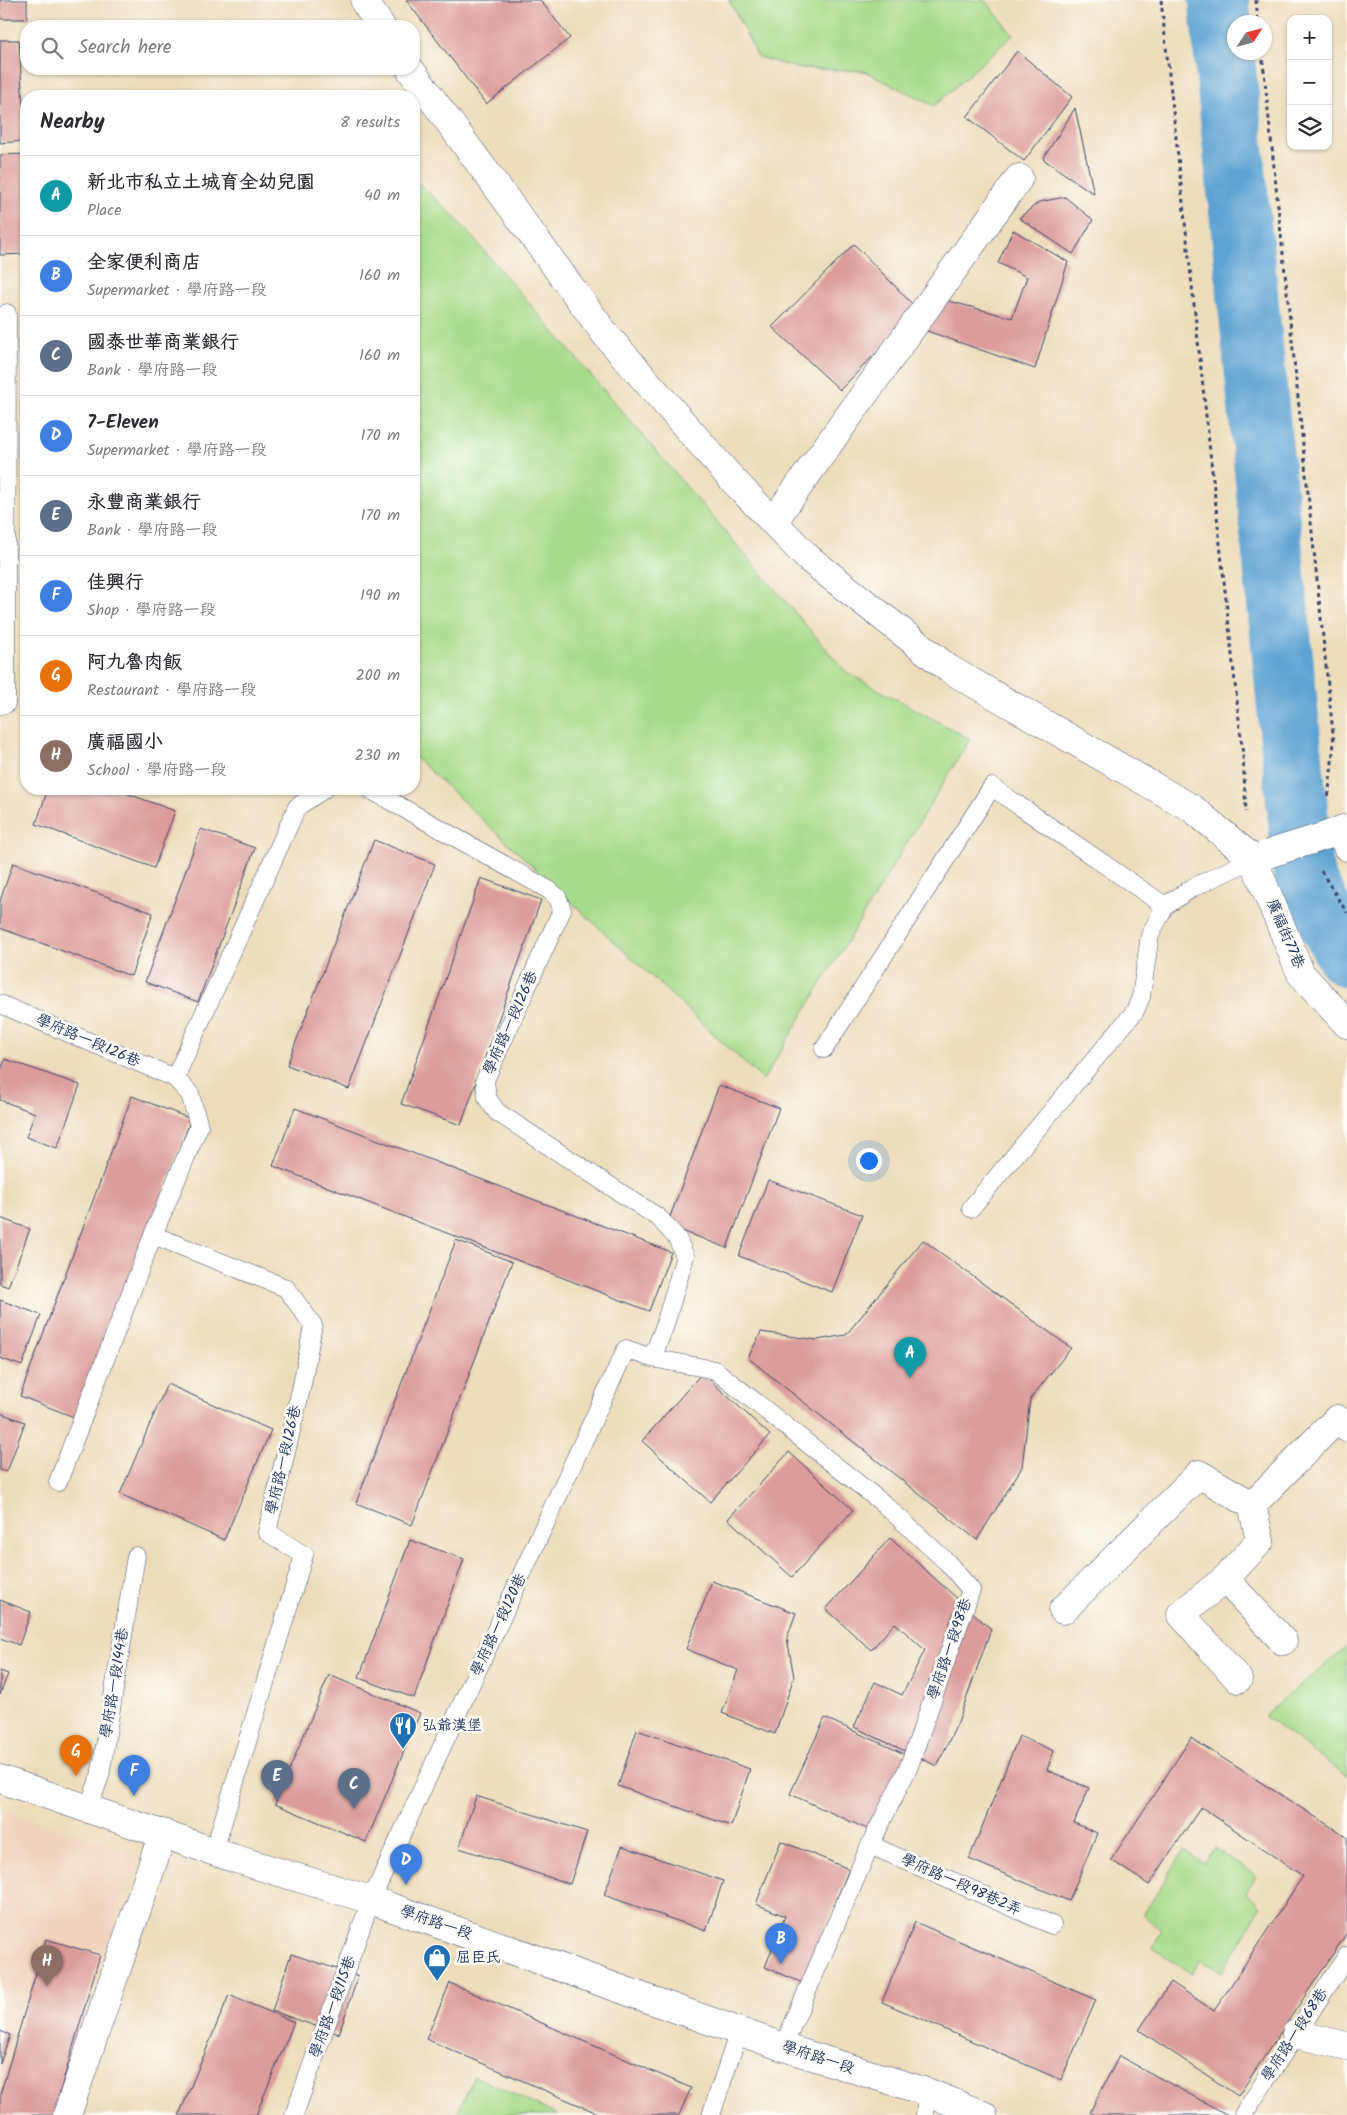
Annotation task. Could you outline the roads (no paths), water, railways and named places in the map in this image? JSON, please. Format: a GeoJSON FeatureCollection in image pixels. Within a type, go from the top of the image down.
{"type":"FeatureCollection","features":[{"type":"Feature","properties":{"kind":"street"},"geometry":{"type":"LineString","coordinates":[[362,1],[376,20]]}},
{"type":"Feature","properties":{"kind":"street"},"geometry":{"type":"LineString","coordinates":[[414,75],[606,335],[731,478],[808,558],[949,669],[1193,809],[1261,857],[1339,837]]}},
{"type":"Feature","properties":{"kind":"street"},"geometry":{"type":"LineString","coordinates":[[773,522],[1020,178]]}},
{"type":"Feature","properties":{"kind":"street","name":"廣福街77巷"},"geometry":{"type":"LineString","coordinates":[[1261,857],[1301,974],[1347,1024]]}},
{"type":"Feature","properties":{"kind":"street"},"geometry":{"type":"LineString","coordinates":[[1252,1504],[1344,1418]]}},
{"type":"Feature","properties":{"kind":"street"},"geometry":{"type":"LineString","coordinates":[[1063,1610],[1199,1474],[1252,1504],[1260,1541],[1225,1579],[1181,1614],[1238,1679]]}},
{"type":"Feature","properties":{"kind":"street"},"geometry":{"type":"LineString","coordinates":[[1225,1579],[1283,1641]]}},
{"type":"Feature","properties":{"kind":"street","name":"學府路一段"},"geometry":{"type":"LineString","coordinates":[[0,1779],[233,1858],[371,1900],[545,1960],[782,2047],[926,2103],[983,2115]]}},
{"type":"Feature","properties":{"kind":"street"},"geometry":{"type":"LineString","coordinates":[[67,2115],[163,1833]]}},
{"type":"Feature","properties":{"kind":"street"},"geometry":{"type":"LineString","coordinates":[[1296,2034],[1347,2046]]}},
{"type":"Feature","properties":{"kind":"lane"},"geometry":{"type":"LineString","coordinates":[[0,705],[6,704],[7,313]]}},
{"type":"Feature","properties":{"kind":"lane"},"geometry":{"type":"LineString","coordinates":[[824,1049],[992,788],[1165,906]]}},
{"type":"Feature","properties":{"kind":"lane"},"geometry":{"type":"LineString","coordinates":[[175,1078],[297,807],[315,795]]}},
{"type":"Feature","properties":{"kind":"lane","name":"學府路一段126巷"},"geometry":{"type":"LineString","coordinates":[[380,795],[549,890],[558,898],[562,910],[485,1080],[487,1098],[497,1112],[659,1218],[677,1238],[685,1256],[664,1328],[652,1358]]}},
{"type":"Feature","properties":{"kind":"lane"},"geometry":{"type":"LineString","coordinates":[[972,1208],[1135,1011],[1141,997],[1150,934],[1165,906],[1192,888],[1261,857]]}},
{"type":"Feature","properties":{"kind":"lane","name":"學府路一段126巷"},"geometry":{"type":"LineString","coordinates":[[0,1004],[175,1078],[190,1094],[199,1126],[153,1235],[58,1482]]}},
{"type":"Feature","properties":{"kind":"lane","name":"學府路一段126巷"},"geometry":{"type":"LineString","coordinates":[[153,1235],[286,1288],[313,1325],[302,1385],[267,1532],[304,1555],[217,1841]]}},
{"type":"Feature","properties":{"kind":"lane","name":"學府路一段98巷"},"geometry":{"type":"LineString","coordinates":[[626,1349],[652,1358],[715,1370],[885,1504],[947,1562],[971,1590],[909,1766],[870,1845],[782,2047]]}},
{"type":"Feature","properties":{"kind":"lane","name":"學府路一段120巷"},"geometry":{"type":"LineString","coordinates":[[371,1900],[626,1349]]}},
{"type":"Feature","properties":{"kind":"lane","name":"學府路一段144巷"},"geometry":{"type":"LineString","coordinates":[[88,1808],[100,1776],[136,1556]]}},
{"type":"Feature","properties":{"kind":"lane","name":"學府路一段98巷2弄"},"geometry":{"type":"LineString","coordinates":[[870,1845],[1052,1924]]}},
{"type":"Feature","properties":{"kind":"lane","name":"學府路一段115巷"},"geometry":{"type":"LineString","coordinates":[[294,2115],[371,1900]]}},
{"type":"Feature","properties":{"kind":"lane","name":"學府路一段68巷"},"geometry":{"type":"LineString","coordinates":[[1243,2115],[1347,1956]]}},
{"type":"Feature","properties":{"kind":"lane"},"geometry":{"type":"LineString","coordinates":[[711,2115],[738,2032]]}},
{"type":"Feature","properties":{"kind":"waterway"},"geometry":{"type":"LineString","coordinates":[[1219,0],[1304,878],[1347,956]]}},
{"type":"Feature","properties":{"kind":"place","name":"新北市私立土城育全幼兒園"},"geometry":{"type":"Point","coordinates":[910,1378]}},
{"type":"Feature","properties":{"kind":"place","name":"弘爺漢堡"},"geometry":{"type":"Point","coordinates":[403,1750]}},
{"type":"Feature","properties":{"kind":"place","name":"阿九魯肉飯"},"geometry":{"type":"Point","coordinates":[76,1776]}},
{"type":"Feature","properties":{"kind":"place","name":"佳興行"},"geometry":{"type":"Point","coordinates":[134,1796]}},
{"type":"Feature","properties":{"kind":"place","name":"永豐商業銀行"},"geometry":{"type":"Point","coordinates":[277,1801]}},
{"type":"Feature","properties":{"kind":"place","name":"國泰世華商業銀行"},"geometry":{"type":"Point","coordinates":[354,1809]}},
{"type":"Feature","properties":{"kind":"place","name":"7-Eleven"},"geometry":{"type":"Point","coordinates":[406,1885]}},
{"type":"Feature","properties":{"kind":"place","name":"全家便利商店"},"geometry":{"type":"Point","coordinates":[781,1964]}},
{"type":"Feature","properties":{"kind":"place","name":"屈臣氏"},"geometry":{"type":"Point","coordinates":[437,1982]}},
{"type":"Feature","properties":{"kind":"place","name":"廣福國小"},"geometry":{"type":"Point","coordinates":[47,1986]}}]}
